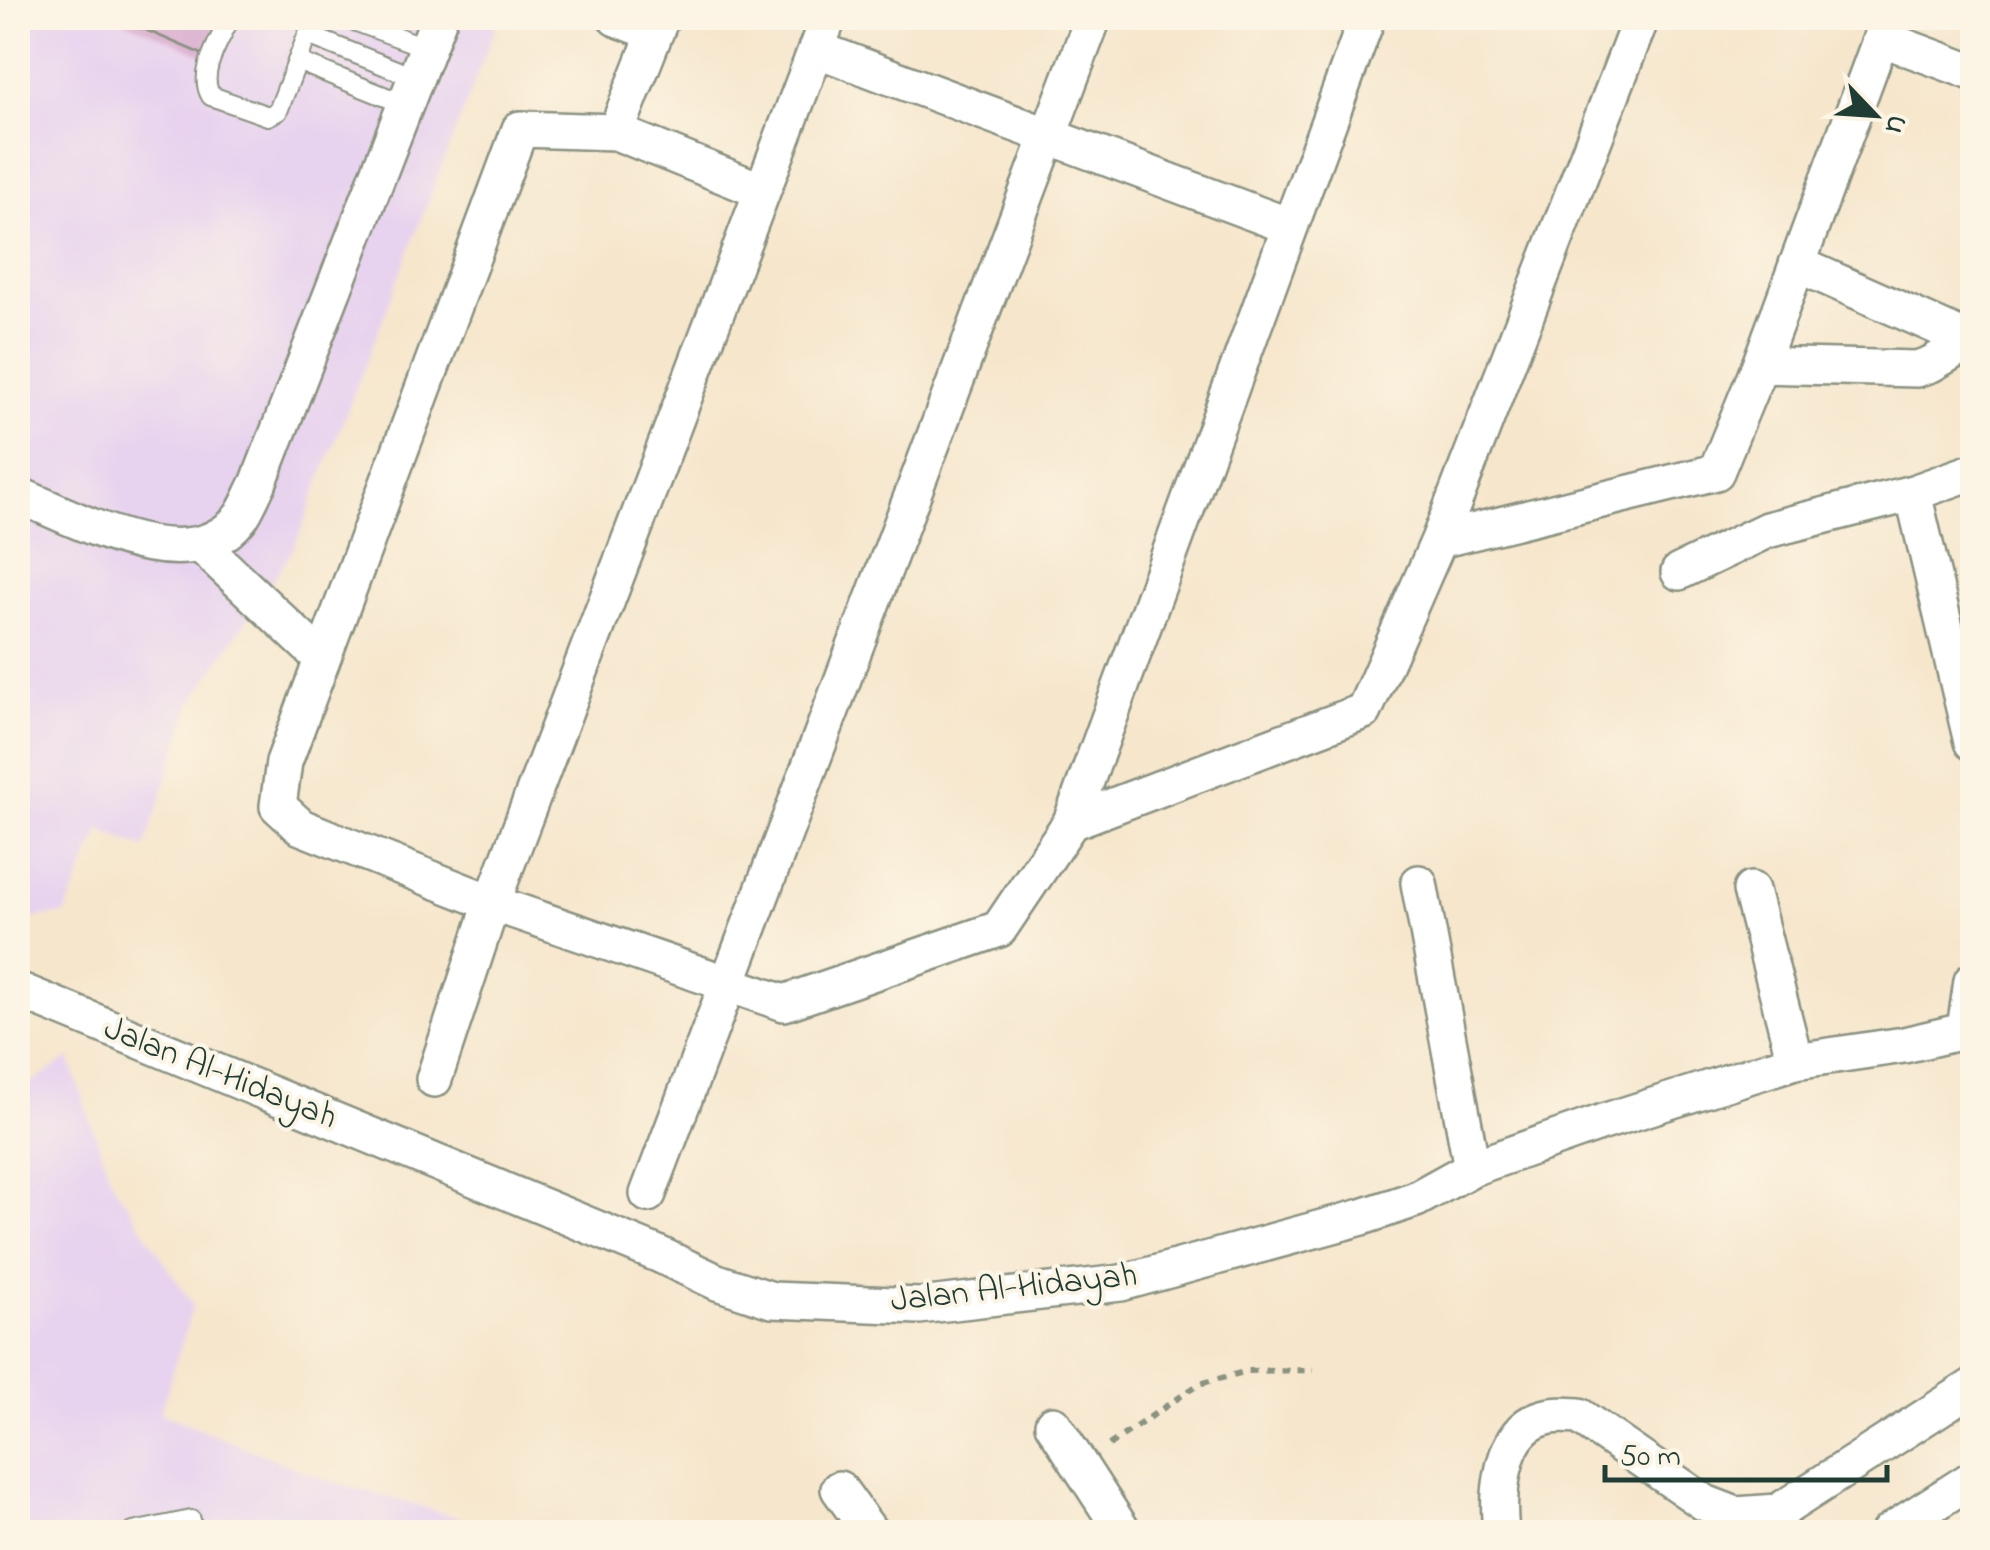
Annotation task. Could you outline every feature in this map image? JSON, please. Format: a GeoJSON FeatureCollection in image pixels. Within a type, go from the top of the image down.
{"type":"FeatureCollection","features":[{"type":"Feature","properties":{"kind":"street"},"geometry":{"type":"LineString","coordinates":[[616,18],[658,25],[616,132]]}},
{"type":"Feature","properties":{"kind":"street"},"geometry":{"type":"LineString","coordinates":[[648,1194],[1093,18]]}},
{"type":"Feature","properties":{"kind":"street"},"geometry":{"type":"LineString","coordinates":[[762,191],[616,132],[520,129],[284,762],[278,806],[301,826],[492,903],[784,1002],[999,929],[1071,822],[1368,18]]}},
{"type":"Feature","properties":{"kind":"street"},"geometry":{"type":"LineString","coordinates":[[1071,822],[1364,711],[1439,540],[1641,18]]}},
{"type":"Feature","properties":{"kind":"street"},"geometry":{"type":"LineString","coordinates":[[1439,540],[1716,472],[1760,366],[1883,28],[1972,72]]}},
{"type":"Feature","properties":{"kind":"street"},"geometry":{"type":"LineString","coordinates":[[434,1080],[492,903],[822,33],[1048,136],[1290,226]]}},
{"type":"Feature","properties":{"kind":"street"},"geometry":{"type":"LineString","coordinates":[[18,495],[142,544],[180,548],[200,544],[214,540],[239,520],[258,484],[425,48]]}},
{"type":"Feature","properties":{"kind":"street"},"geometry":{"type":"LineString","coordinates":[[1760,366],[1917,368],[1970,341],[1798,264]]}},
{"type":"Feature","properties":{"kind":"street"},"geometry":{"type":"LineString","coordinates":[[1679,572],[1767,530],[1912,493],[1972,472]]}},
{"type":"Feature","properties":{"kind":"street"},"geometry":{"type":"LineString","coordinates":[[1912,493],[1972,742]]}},
{"type":"Feature","properties":{"kind":"street"},"geometry":{"type":"LineString","coordinates":[[200,544],[322,659]]}},
{"type":"Feature","properties":{"kind":"street"},"geometry":{"type":"LineString","coordinates":[[1419,883],[1472,1168]]}},
{"type":"Feature","properties":{"kind":"street"},"geometry":{"type":"LineString","coordinates":[[1751,890],[1795,1061]]}},
{"type":"Feature","properties":{"kind":"street"},"geometry":{"type":"LineString","coordinates":[[1969,1029],[1972,981]]}},
{"type":"Feature","properties":{"kind":"street","name":"Jalan Al-Hidayah"},"geometry":{"type":"LineString","coordinates":[[18,990],[718,1282],[772,1300],[919,1306],[1120,1283],[1362,1217],[1416,1198],[1472,1168],[1795,1061],[1904,1045],[1969,1029]]}},
{"type":"Feature","properties":{"kind":"street"},"geometry":{"type":"LineString","coordinates":[[1501,1532],[1506,1460],[1520,1432],[1536,1420],[1556,1415],[1580,1416],[1705,1503],[1736,1515],[1778,1512],[1972,1387]]}},
{"type":"Feature","properties":{"kind":"street"},"geometry":{"type":"LineString","coordinates":[[1052,1424],[1123,1532]]}},
{"type":"Feature","properties":{"kind":"street"},"geometry":{"type":"LineString","coordinates":[[1889,1532],[1972,1479]]}},
{"type":"Feature","properties":{"kind":"street"},"geometry":{"type":"LineString","coordinates":[[838,1488],[870,1532]]}},
{"type":"Feature","properties":{"kind":"lane"},"geometry":{"type":"LineString","coordinates":[[230,18],[205,79],[211,96],[263,116],[278,111],[311,26],[425,48]]}},
{"type":"Feature","properties":{"kind":"lane"},"geometry":{"type":"LineString","coordinates":[[346,18],[425,48]]}},
{"type":"Feature","properties":{"kind":"lane"},"geometry":{"type":"LineString","coordinates":[[297,61],[425,48]]}},
{"type":"Feature","properties":{"kind":"lane"},"geometry":{"type":"LineString","coordinates":[[133,1532],[192,1520]]}},
{"type":"Feature","properties":{"kind":"path"},"geometry":{"type":"LineString","coordinates":[[1079,1465],[1198,1384],[1248,1371],[1312,1370]]}},
{"type":"Feature","properties":{"kind":"shaded area"},"geometry":{"type":"Polygon","coordinates":[[[18,18],[499,18],[294,548],[191,704],[145,848],[100,830],[65,914],[22,919],[18,900],[18,18]]]}},
{"type":"Feature","properties":{"kind":"shaded area"},"geometry":{"type":"Polygon","coordinates":[[[69,1058],[111,1180],[193,1305],[160,1413],[323,1479],[478,1523],[480,1532],[18,1532],[18,1092],[69,1058]]]}},
{"type":"Feature","properties":{"kind":"building"},"geometry":{"type":"Polygon","coordinates":[[[118,18],[223,18],[206,56],[118,18]]]}}]}
